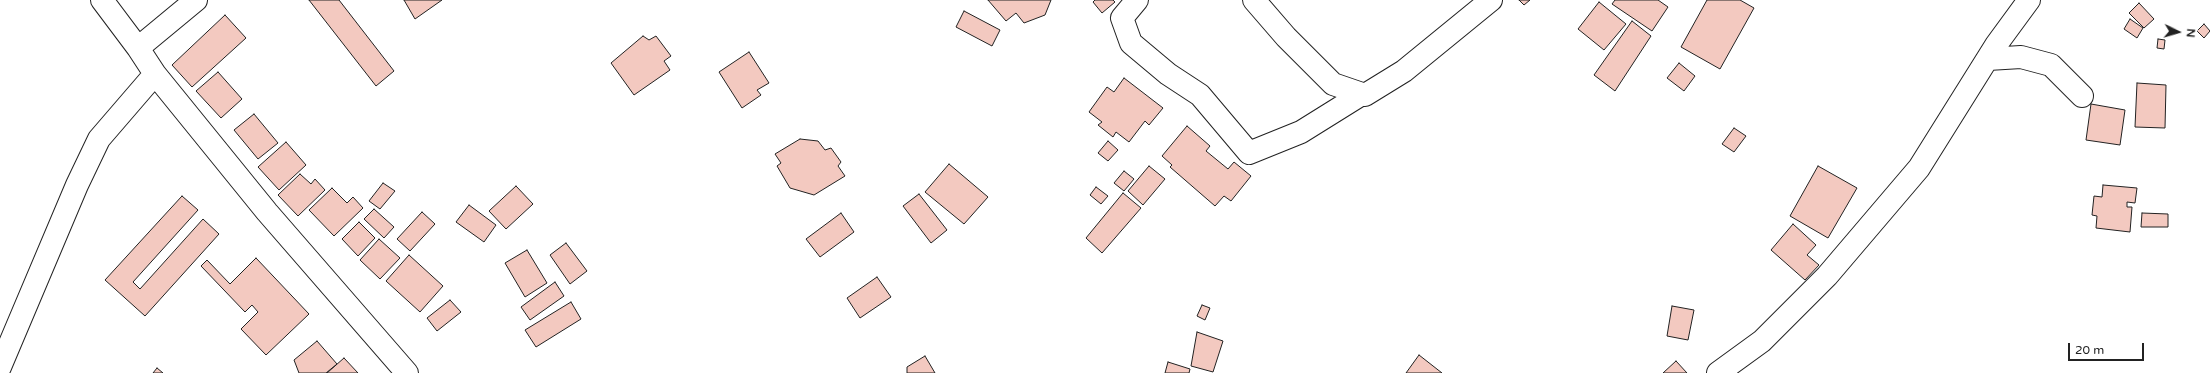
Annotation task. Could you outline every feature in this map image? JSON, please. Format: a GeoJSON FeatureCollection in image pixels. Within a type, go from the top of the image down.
{"type":"FeatureCollection","features":[{"type":"Feature","properties":{"kind":"street"},"geometry":{"type":"LineString","coordinates":[[102,0],[138,48],[155,74],[267,212],[407,373]]}},
{"type":"Feature","properties":{"kind":"street"},"geometry":{"type":"LineString","coordinates":[[138,48],[196,0]]}},
{"type":"Feature","properties":{"kind":"street"},"geometry":{"type":"LineString","coordinates":[[1137,0],[1122,18],[1131,43],[1168,74],[1200,95],[1249,153],[1301,132],[1362,94]]}},
{"type":"Feature","properties":{"kind":"street"},"geometry":{"type":"LineString","coordinates":[[1254,0],[1286,38],[1333,84],[1365,95],[1404,71],[1491,0]]}},
{"type":"Feature","properties":{"kind":"street"},"geometry":{"type":"LineString","coordinates":[[1718,373],[1762,341],[1827,276],[1919,168],[1988,59],[2029,0]]}},
{"type":"Feature","properties":{"kind":"street"},"geometry":{"type":"LineString","coordinates":[[1988,59],[2021,57],[2051,65],[2082,96]]}},
{"type":"Feature","properties":{"kind":"street"},"geometry":{"type":"LineString","coordinates":[[0,367],[77,185],[99,139],[155,74]]}},
{"type":"Feature","properties":{"kind":"building"},"geometry":{"type":"Polygon","coordinates":[[[309,0],[339,0],[394,71],[376,86],[309,0]]]}},
{"type":"Feature","properties":{"kind":"building"},"geometry":{"type":"Polygon","coordinates":[[[404,0],[442,0],[415,19],[404,0]]]}},
{"type":"Feature","properties":{"kind":"building"},"geometry":{"type":"Polygon","coordinates":[[[988,0],[1051,0],[1045,15],[1024,23],[1016,13],[1006,21],[988,0]]]}},
{"type":"Feature","properties":{"kind":"building"},"geometry":{"type":"Polygon","coordinates":[[[1095,0],[1113,0],[1115,2],[1102,13],[1093,2],[1095,0]]]}},
{"type":"Feature","properties":{"kind":"building"},"geometry":{"type":"Polygon","coordinates":[[[1519,0],[1530,0],[1524,5],[1519,0]]]}},
{"type":"Feature","properties":{"kind":"building"},"geometry":{"type":"Polygon","coordinates":[[[1615,0],[1658,0],[1668,7],[1652,31],[1612,4],[1615,0]]]}},
{"type":"Feature","properties":{"kind":"building"},"geometry":{"type":"Polygon","coordinates":[[[1707,0],[1740,0],[1754,8],[1720,69],[1681,47],[1707,0]]]}},
{"type":"Feature","properties":{"kind":"building"},"geometry":{"type":"Polygon","coordinates":[[[1599,2],[1626,24],[1604,50],[1578,29],[1599,2]]]}},
{"type":"Feature","properties":{"kind":"building"},"geometry":{"type":"Polygon","coordinates":[[[2139,3],[2154,19],[2144,28],[2129,13],[2139,3]]]}},
{"type":"Feature","properties":{"kind":"building"},"geometry":{"type":"Polygon","coordinates":[[[964,11],[1000,30],[992,46],[956,27],[964,11]]]}},
{"type":"Feature","properties":{"kind":"building"},"geometry":{"type":"Polygon","coordinates":[[[225,15],[246,38],[192,87],[172,65],[225,15]]]}},
{"type":"Feature","properties":{"kind":"building"},"geometry":{"type":"Polygon","coordinates":[[[2130,19],[2143,28],[2137,38],[2124,29],[2130,19]]]}},
{"type":"Feature","properties":{"kind":"building"},"geometry":{"type":"Polygon","coordinates":[[[1632,21],[1651,36],[1615,91],[1594,75],[1632,21]]]}},
{"type":"Feature","properties":{"kind":"building"},"geometry":{"type":"Polygon","coordinates":[[[2204,24],[2210,31],[2204,38],[2197,31],[2204,24]]]}},
{"type":"Feature","properties":{"kind":"building"},"geometry":{"type":"Polygon","coordinates":[[[643,36],[649,40],[656,36],[671,56],[664,61],[670,70],[634,95],[611,63],[643,36]]]}},
{"type":"Feature","properties":{"kind":"building"},"geometry":{"type":"Polygon","coordinates":[[[2158,39],[2165,40],[2164,49],[2157,48],[2158,39]]]}},
{"type":"Feature","properties":{"kind":"building"},"geometry":{"type":"Polygon","coordinates":[[[749,52],[769,83],[757,90],[761,95],[742,108],[719,72],[749,52]]]}},
{"type":"Feature","properties":{"kind":"building"},"geometry":{"type":"Polygon","coordinates":[[[1679,63],[1695,76],[1684,91],[1667,78],[1679,63]]]}},
{"type":"Feature","properties":{"kind":"building"},"geometry":{"type":"Polygon","coordinates":[[[218,72],[242,99],[221,118],[196,91],[218,72]]]}},
{"type":"Feature","properties":{"kind":"building"},"geometry":{"type":"Polygon","coordinates":[[[1124,78],[1163,108],[1149,125],[1145,121],[1129,142],[1116,132],[1113,137],[1098,125],[1102,122],[1089,112],[1107,87],[1114,92],[1124,78]]]}},
{"type":"Feature","properties":{"kind":"building"},"geometry":{"type":"Polygon","coordinates":[[[2137,83],[2166,85],[2165,128],[2135,127],[2137,83]]]}},
{"type":"Feature","properties":{"kind":"building"},"geometry":{"type":"Polygon","coordinates":[[[2091,104],[2125,110],[2120,145],[2086,140],[2091,104]]]}},
{"type":"Feature","properties":{"kind":"building"},"geometry":{"type":"Polygon","coordinates":[[[254,114],[278,143],[258,159],[234,130],[254,114]]]}},
{"type":"Feature","properties":{"kind":"building"},"geometry":{"type":"Polygon","coordinates":[[[1187,126],[1210,146],[1206,151],[1228,169],[1234,162],[1251,176],[1231,201],[1224,196],[1215,206],[1170,167],[1172,165],[1162,156],[1187,126]]]}},
{"type":"Feature","properties":{"kind":"building"},"geometry":{"type":"Polygon","coordinates":[[[1734,128],[1746,136],[1734,152],[1722,144],[1734,128]]]}},
{"type":"Feature","properties":{"kind":"building"},"geometry":{"type":"Polygon","coordinates":[[[800,139],[818,141],[825,150],[831,148],[841,162],[838,166],[845,176],[814,195],[790,188],[777,166],[781,163],[775,154],[800,139]]]}},
{"type":"Feature","properties":{"kind":"building"},"geometry":{"type":"Polygon","coordinates":[[[1108,141],[1118,150],[1108,161],[1098,153],[1108,141]]]}},
{"type":"Feature","properties":{"kind":"building"},"geometry":{"type":"Polygon","coordinates":[[[286,142],[306,165],[279,190],[258,167],[286,142]]]}},
{"type":"Feature","properties":{"kind":"building"},"geometry":{"type":"Polygon","coordinates":[[[949,164],[988,197],[964,224],[925,192],[949,164]]]}},
{"type":"Feature","properties":{"kind":"building"},"geometry":{"type":"Polygon","coordinates":[[[1149,166],[1165,179],[1143,205],[1128,191],[1149,166]]]}},
{"type":"Feature","properties":{"kind":"building"},"geometry":{"type":"Polygon","coordinates":[[[1818,166],[1857,188],[1828,238],[1790,216],[1818,166]]]}},
{"type":"Feature","properties":{"kind":"building"},"geometry":{"type":"Polygon","coordinates":[[[1124,171],[1134,179],[1124,191],[1114,183],[1124,171]]]}},
{"type":"Feature","properties":{"kind":"building"},"geometry":{"type":"Polygon","coordinates":[[[300,174],[311,184],[315,179],[325,190],[298,216],[278,195],[300,174]]]}},
{"type":"Feature","properties":{"kind":"building"},"geometry":{"type":"Polygon","coordinates":[[[383,183],[395,191],[380,209],[369,201],[383,183]]]}},
{"type":"Feature","properties":{"kind":"building"},"geometry":{"type":"Polygon","coordinates":[[[2103,185],[2137,188],[2135,203],[2127,202],[2127,207],[2132,207],[2130,232],[2096,228],[2097,216],[2092,215],[2094,196],[2102,197],[2103,185]]]}},
{"type":"Feature","properties":{"kind":"building"},"geometry":{"type":"Polygon","coordinates":[[[516,186],[533,204],[506,229],[489,211],[516,186]]]}},
{"type":"Feature","properties":{"kind":"building"},"geometry":{"type":"Polygon","coordinates":[[[1096,187],[1108,196],[1101,204],[1090,195],[1096,187]]]}},
{"type":"Feature","properties":{"kind":"building"},"geometry":{"type":"Polygon","coordinates":[[[332,188],[347,203],[353,197],[363,208],[334,236],[309,210],[332,188]]]}},
{"type":"Feature","properties":{"kind":"building"},"geometry":{"type":"Polygon","coordinates":[[[1123,193],[1141,208],[1102,253],[1086,238],[1123,193]]]}},
{"type":"Feature","properties":{"kind":"building"},"geometry":{"type":"Polygon","coordinates":[[[919,194],[947,230],[931,243],[903,206],[919,194]]]}},
{"type":"Feature","properties":{"kind":"building"},"geometry":{"type":"Polygon","coordinates":[[[182,196],[198,210],[133,282],[140,289],[203,219],[219,234],[145,316],[105,280],[182,196]]]}},
{"type":"Feature","properties":{"kind":"building"},"geometry":{"type":"Polygon","coordinates":[[[469,205],[496,225],[484,242],[456,222],[469,205]]]}},
{"type":"Feature","properties":{"kind":"building"},"geometry":{"type":"Polygon","coordinates":[[[374,209],[394,227],[384,238],[364,219],[374,209]]]}},
{"type":"Feature","properties":{"kind":"building"},"geometry":{"type":"Polygon","coordinates":[[[422,212],[435,224],[410,251],[397,239],[422,212]]]}},
{"type":"Feature","properties":{"kind":"building"},"geometry":{"type":"Polygon","coordinates":[[[841,213],[854,232],[820,257],[806,239],[841,213]]]}},
{"type":"Feature","properties":{"kind":"building"},"geometry":{"type":"Polygon","coordinates":[[[2142,213],[2168,214],[2168,227],[2141,227],[2142,213]]]}},
{"type":"Feature","properties":{"kind":"building"},"geometry":{"type":"Polygon","coordinates":[[[359,222],[375,238],[358,256],[342,239],[359,222]]]}},
{"type":"Feature","properties":{"kind":"building"},"geometry":{"type":"Polygon","coordinates":[[[1793,224],[1816,245],[1807,255],[1819,265],[1805,280],[1771,250],[1793,224]]]}},
{"type":"Feature","properties":{"kind":"building"},"geometry":{"type":"Polygon","coordinates":[[[379,239],[400,258],[380,279],[360,260],[379,239]]]}},
{"type":"Feature","properties":{"kind":"building"},"geometry":{"type":"Polygon","coordinates":[[[566,243],[587,271],[570,284],[550,255],[566,243]]]}},
{"type":"Feature","properties":{"kind":"building"},"geometry":{"type":"Polygon","coordinates":[[[527,250],[547,283],[525,297],[505,263],[527,250]]]}},
{"type":"Feature","properties":{"kind":"building"},"geometry":{"type":"Polygon","coordinates":[[[409,255],[443,286],[420,312],[386,281],[409,255]]]}},
{"type":"Feature","properties":{"kind":"building"},"geometry":{"type":"Polygon","coordinates":[[[256,258],[309,314],[266,355],[241,329],[258,312],[252,305],[245,312],[201,266],[207,260],[230,284],[256,258]]]}},
{"type":"Feature","properties":{"kind":"building"},"geometry":{"type":"Polygon","coordinates":[[[877,277],[891,297],[860,318],[847,298],[877,277]]]}},
{"type":"Feature","properties":{"kind":"building"},"geometry":{"type":"Polygon","coordinates":[[[555,282],[564,296],[530,320],[521,307],[555,282]]]}},
{"type":"Feature","properties":{"kind":"building"},"geometry":{"type":"Polygon","coordinates":[[[450,300],[461,312],[437,331],[427,318],[450,300]]]}},
{"type":"Feature","properties":{"kind":"building"},"geometry":{"type":"Polygon","coordinates":[[[571,302],[581,319],[536,347],[525,330],[571,302]]]}},
{"type":"Feature","properties":{"kind":"building"},"geometry":{"type":"Polygon","coordinates":[[[1202,305],[1210,308],[1205,320],[1197,316],[1202,305]]]}},
{"type":"Feature","properties":{"kind":"building"},"geometry":{"type":"Polygon","coordinates":[[[1672,306],[1694,310],[1688,340],[1667,336],[1672,306]]]}},
{"type":"Feature","properties":{"kind":"building"},"geometry":{"type":"Polygon","coordinates":[[[1197,332],[1223,341],[1213,372],[1191,366],[1197,332]]]}},
{"type":"Feature","properties":{"kind":"building"},"geometry":{"type":"Polygon","coordinates":[[[317,341],[337,364],[326,373],[299,373],[294,360],[317,341]]]}},
{"type":"Feature","properties":{"kind":"building"},"geometry":{"type":"Polygon","coordinates":[[[1419,355],[1442,373],[1406,373],[1419,355]]]}},
{"type":"Feature","properties":{"kind":"building"},"geometry":{"type":"Polygon","coordinates":[[[925,356],[935,373],[907,373],[907,367],[925,356]]]}},
{"type":"Feature","properties":{"kind":"building"},"geometry":{"type":"Polygon","coordinates":[[[344,358],[358,373],[327,373],[344,358]]]}},
{"type":"Feature","properties":{"kind":"building"},"geometry":{"type":"Polygon","coordinates":[[[1676,361],[1687,373],[1663,373],[1676,361]]]}},
{"type":"Feature","properties":{"kind":"building"},"geometry":{"type":"Polygon","coordinates":[[[1168,362],[1190,369],[1189,373],[1165,373],[1168,362]]]}},
{"type":"Feature","properties":{"kind":"building"},"geometry":{"type":"Polygon","coordinates":[[[157,368],[163,373],[153,373],[157,368]]]}}]}
